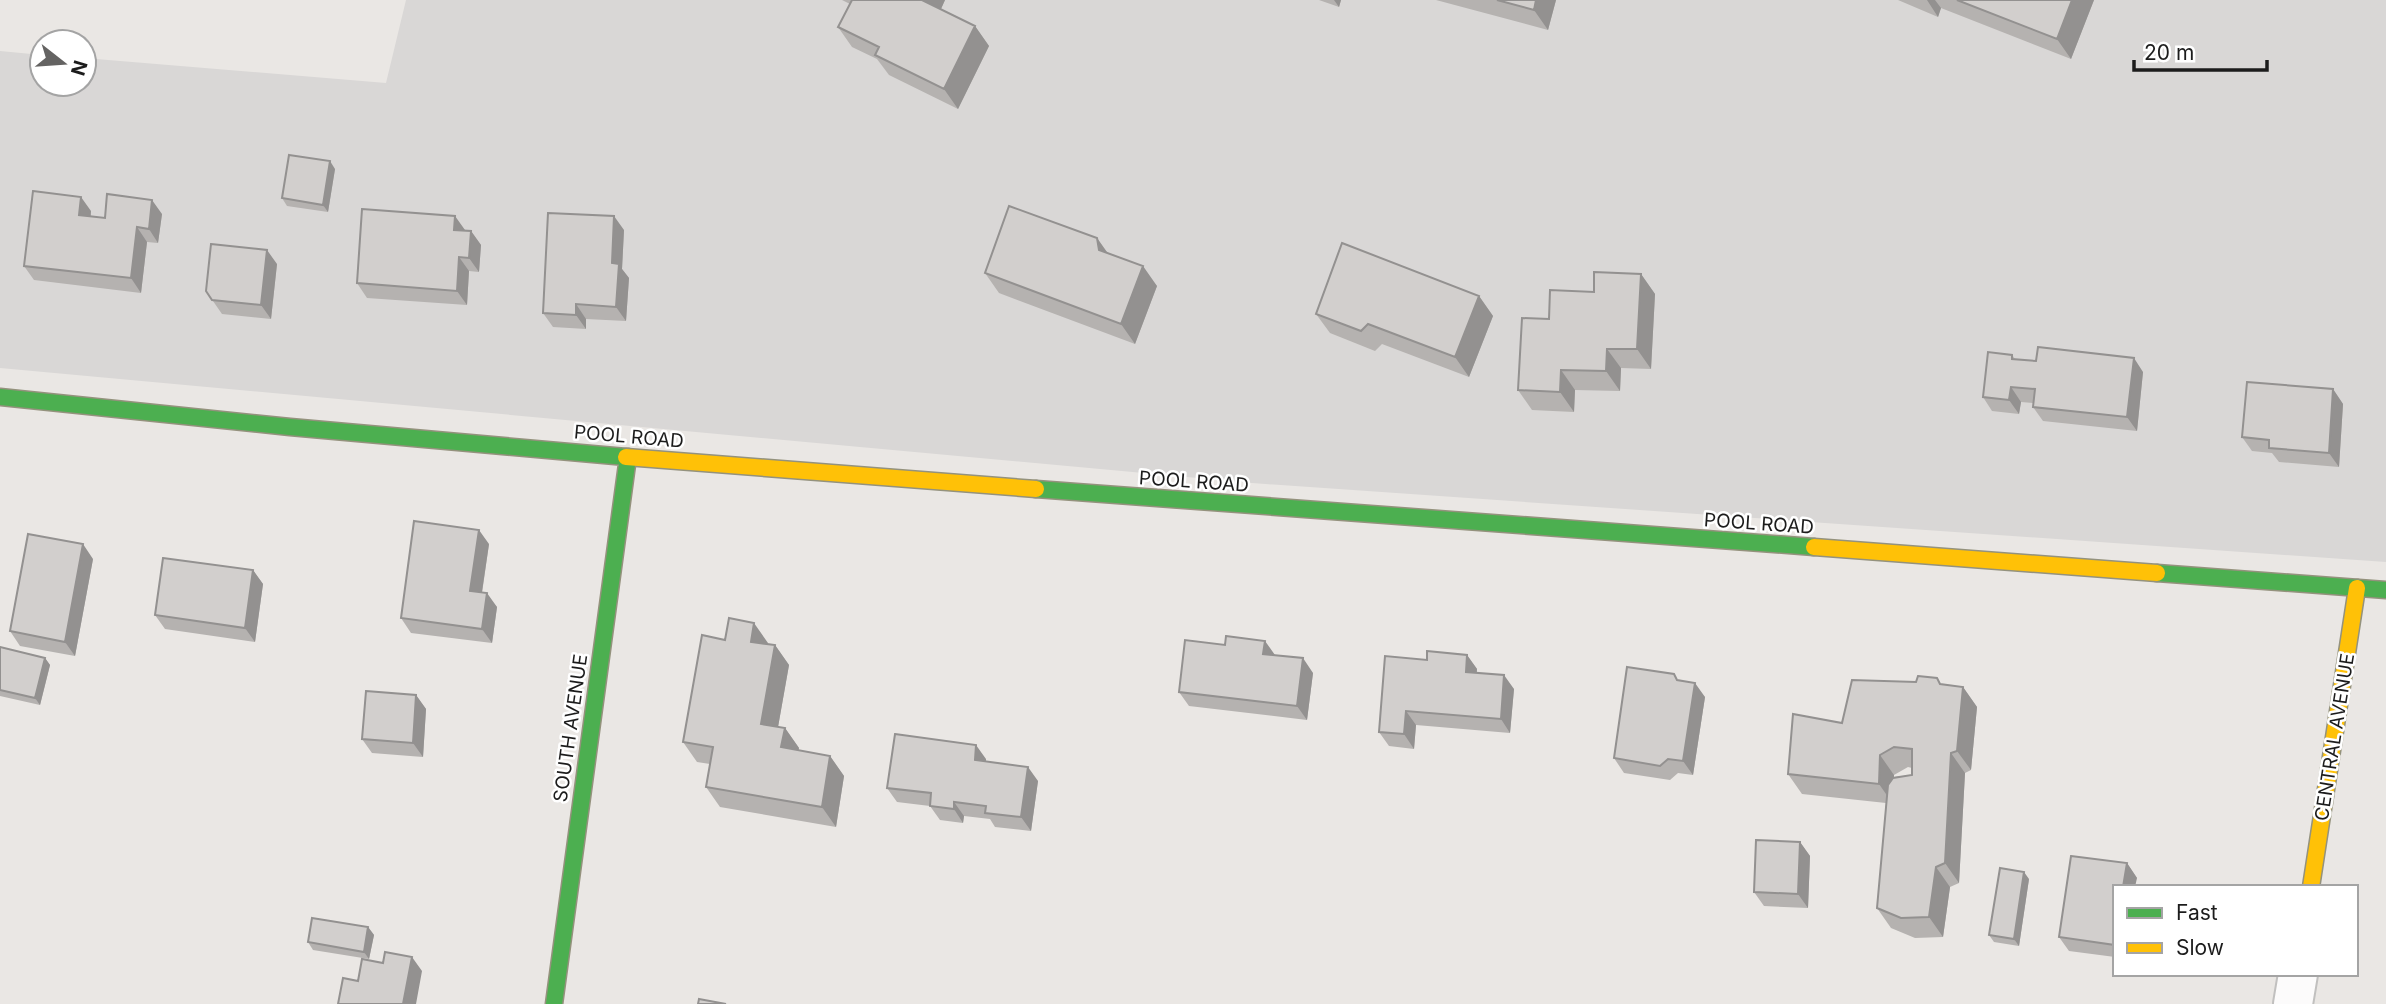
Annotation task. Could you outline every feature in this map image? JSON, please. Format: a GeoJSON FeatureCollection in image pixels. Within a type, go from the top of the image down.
{"type":"FeatureCollection","features":[{"type":"Feature","properties":{"kind":"street","name":"POOL ROAD"},"geometry":{"type":"LineString","coordinates":[[0,397],[270,426],[628,457],[1593,533],[2386,590]]}},
{"type":"Feature","properties":{"kind":"street","name":"SOUTH AVENUE"},"geometry":{"type":"LineString","coordinates":[[554,1004],[628,457]]}},
{"type":"Feature","properties":{"kind":"street","name":"CENTRAL AVENUE"},"geometry":{"type":"LineString","coordinates":[[2311,885],[2357,588]]}},
{"type":"Feature","properties":{"kind":"street"},"geometry":{"type":"LineString","coordinates":[[2293,1004],[2298,976]]}},
{"type":"Feature","properties":{"kind":"shaded area"},"geometry":{"type":"Polygon","coordinates":[[[406,0],[2386,0],[2386,562],[1252,483],[0,368],[0,51],[28,54],[28,98],[98,98],[98,59],[386,83],[406,0]]]}},
{"type":"Feature","properties":{"kind":"building"},"geometry":{"type":"Polygon","coordinates":[[[852,0],[922,0],[975,26],[944,89],[875,55],[879,47],[838,27],[852,0]]]}},
{"type":"Feature","properties":{"kind":"building"},"geometry":{"type":"Polygon","coordinates":[[[1497,0],[1536,0],[1534,10],[1497,0]]]}},
{"type":"Feature","properties":{"kind":"building"},"geometry":{"type":"Polygon","coordinates":[[[1957,0],[2072,0],[2057,39],[1957,0]]]}},
{"type":"Feature","properties":{"kind":"building"},"geometry":{"type":"Polygon","coordinates":[[[289,155],[330,161],[323,205],[282,198],[289,155]]]}},
{"type":"Feature","properties":{"kind":"building"},"geometry":{"type":"Polygon","coordinates":[[[33,191],[81,197],[79,215],[105,218],[107,194],[152,200],[149,229],[137,227],[131,278],[24,266],[33,191]]]}},
{"type":"Feature","properties":{"kind":"building"},"geometry":{"type":"Polygon","coordinates":[[[1009,206],[1097,238],[1099,250],[1143,266],[1121,324],[985,273],[1009,206]]]}},
{"type":"Feature","properties":{"kind":"building"},"geometry":{"type":"Polygon","coordinates":[[[362,209],[455,216],[454,230],[471,231],[469,258],[459,257],[457,291],[357,283],[362,209]]]}},
{"type":"Feature","properties":{"kind":"building"},"geometry":{"type":"Polygon","coordinates":[[[548,213],[614,216],[612,263],[619,264],[616,307],[576,304],[576,315],[543,313],[548,213]]]}},
{"type":"Feature","properties":{"kind":"building"},"geometry":{"type":"Polygon","coordinates":[[[1342,243],[1479,296],[1455,357],[1368,324],[1361,331],[1316,314],[1342,243]]]}},
{"type":"Feature","properties":{"kind":"building"},"geometry":{"type":"Polygon","coordinates":[[[211,244],[267,250],[261,305],[212,300],[206,291],[211,244]]]}},
{"type":"Feature","properties":{"kind":"building"},"geometry":{"type":"Polygon","coordinates":[[[1594,272],[1641,274],[1637,349],[1607,349],[1606,371],[1561,370],[1560,392],[1518,390],[1522,318],[1549,319],[1550,290],[1594,292],[1594,272]]]}},
{"type":"Feature","properties":{"kind":"building"},"geometry":{"type":"Polygon","coordinates":[[[2038,347],[2134,358],[2127,417],[2033,407],[2035,389],[2011,387],[2009,400],[1983,397],[1988,352],[2012,355],[2012,359],[2036,361],[2038,347]]]}},
{"type":"Feature","properties":{"kind":"building"},"geometry":{"type":"Polygon","coordinates":[[[2247,382],[2333,389],[2329,453],[2269,448],[2269,440],[2242,437],[2247,382]]]}},
{"type":"Feature","properties":{"kind":"building"},"geometry":{"type":"Polygon","coordinates":[[[414,521],[479,530],[470,591],[487,593],[482,629],[401,618],[414,521]]]}},
{"type":"Feature","properties":{"kind":"building"},"geometry":{"type":"Polygon","coordinates":[[[28,534],[83,544],[65,642],[10,631],[28,534]]]}},
{"type":"Feature","properties":{"kind":"building"},"geometry":{"type":"Polygon","coordinates":[[[163,558],[253,570],[245,628],[155,615],[163,558]]]}},
{"type":"Feature","properties":{"kind":"building"},"geometry":{"type":"Polygon","coordinates":[[[729,618],[754,623],[751,642],[775,645],[761,724],[785,728],[781,747],[830,756],[822,807],[706,787],[713,747],[683,742],[702,635],[725,640],[729,618]]]}},
{"type":"Feature","properties":{"kind":"building"},"geometry":{"type":"Polygon","coordinates":[[[1226,636],[1265,641],[1263,654],[1303,658],[1297,706],[1179,692],[1185,640],[1225,645],[1226,636]]]}},
{"type":"Feature","properties":{"kind":"building"},"geometry":{"type":"Polygon","coordinates":[[[0,647],[45,658],[35,698],[0,690],[0,647]]]}},
{"type":"Feature","properties":{"kind":"building"},"geometry":{"type":"Polygon","coordinates":[[[1427,651],[1467,655],[1466,672],[1504,675],[1501,719],[1406,711],[1404,734],[1379,732],[1385,656],[1427,660],[1427,651]]]}},
{"type":"Feature","properties":{"kind":"building"},"geometry":{"type":"Polygon","coordinates":[[[1627,667],[1674,674],[1677,680],[1695,683],[1683,761],[1668,759],[1660,766],[1614,758],[1627,667]]]}},
{"type":"Feature","properties":{"kind":"building"},"geometry":{"type":"Polygon","coordinates":[[[1918,676],[1937,678],[1940,684],[1963,687],[1957,751],[1951,753],[1945,863],[1936,867],[1929,917],[1901,918],[1877,908],[1888,785],[1893,778],[1912,775],[1912,749],[1894,747],[1880,755],[1879,784],[1788,774],[1793,714],[1842,723],[1852,680],[1916,682],[1918,676]]]}},
{"type":"Feature","properties":{"kind":"building"},"geometry":{"type":"Polygon","coordinates":[[[366,691],[416,695],[413,743],[362,739],[366,691]]]}},
{"type":"Feature","properties":{"kind":"building"},"geometry":{"type":"Polygon","coordinates":[[[895,734],[976,745],[975,760],[1028,767],[1021,817],[985,813],[986,806],[954,802],[954,809],[930,806],[931,793],[887,788],[895,734]]]}},
{"type":"Feature","properties":{"kind":"building"},"geometry":{"type":"Polygon","coordinates":[[[1756,840],[1800,842],[1798,894],[1754,892],[1756,840]]]}},
{"type":"Feature","properties":{"kind":"building"},"geometry":{"type":"Polygon","coordinates":[[[2071,856],[2127,863],[2123,885],[2113,885],[2113,945],[2059,937],[2071,856]]]}},
{"type":"Feature","properties":{"kind":"building"},"geometry":{"type":"Polygon","coordinates":[[[2000,868],[2024,872],[2014,939],[1989,935],[2000,868]]]}},
{"type":"Feature","properties":{"kind":"building"},"geometry":{"type":"Polygon","coordinates":[[[312,918],[368,927],[364,952],[308,942],[312,918]]]}},
{"type":"Feature","properties":{"kind":"building"},"geometry":{"type":"Polygon","coordinates":[[[385,952],[412,957],[403,1004],[338,1004],[343,978],[358,981],[362,959],[383,963],[385,952]]]}},
{"type":"Feature","properties":{"kind":"building"},"geometry":{"type":"Polygon","coordinates":[[[699,999],[726,1004],[698,1004],[699,999]]]}},
{"type":"Feature","properties":{"kind":"traffic: fast"},"geometry":{"type":"LineString","coordinates":[[0,397],[290,427],[626,457]]}},
{"type":"Feature","properties":{"kind":"traffic: fast"},"geometry":{"type":"LineString","coordinates":[[554,1004],[628,457]]}},
{"type":"Feature","properties":{"kind":"traffic: fast"},"geometry":{"type":"LineString","coordinates":[[1036,489],[1814,547]]}},
{"type":"Feature","properties":{"kind":"traffic: fast"},"geometry":{"type":"LineString","coordinates":[[2157,573],[2386,590]]}},
{"type":"Feature","properties":{"kind":"traffic: slow"},"geometry":{"type":"LineString","coordinates":[[626,457],[1036,489]]}},
{"type":"Feature","properties":{"kind":"traffic: slow"},"geometry":{"type":"LineString","coordinates":[[1814,547],[2157,573]]}},
{"type":"Feature","properties":{"kind":"traffic: slow"},"geometry":{"type":"LineString","coordinates":[[2311,885],[2357,588]]}}]}
